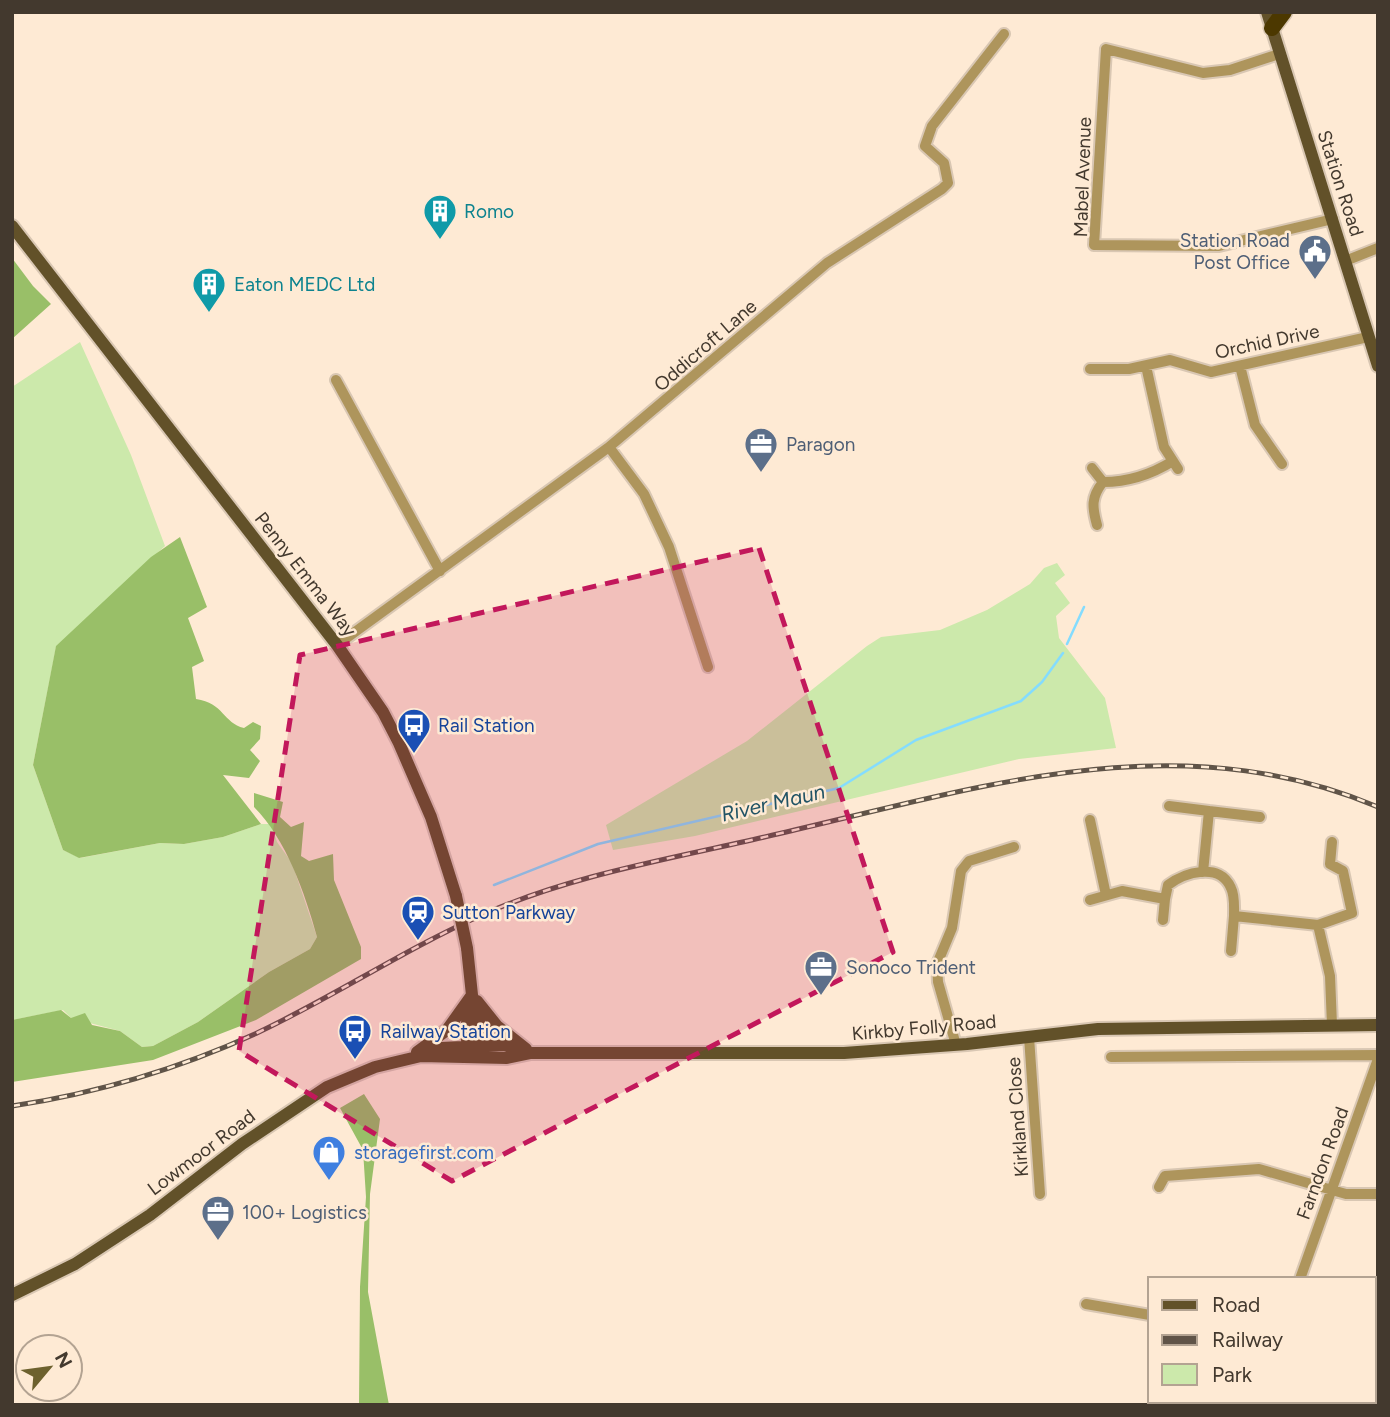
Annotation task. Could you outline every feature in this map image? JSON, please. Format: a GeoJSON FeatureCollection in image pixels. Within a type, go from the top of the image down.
{"type":"FeatureCollection","features":[{"type":"Feature","properties":{"kind":"highway"},"geometry":{"type":"LineString","coordinates":[[1270,20],[1284,12]]}},
{"type":"Feature","properties":{"kind":"main road","name":"Station Road"},"geometry":{"type":"LineString","coordinates":[[1270,20],[1378,366]]}},
{"type":"Feature","properties":{"kind":"main road","name":"Penny Emma Way"},"geometry":{"type":"LineString","coordinates":[[12,226],[337,645],[383,712],[431,817],[456,896],[467,948],[472,995],[479,1020],[473,1045],[474,1058]]}},
{"type":"Feature","properties":{"kind":"main road"},"geometry":{"type":"LineString","coordinates":[[405,1060],[447,1030],[472,995],[497,1026],[531,1053]]}},
{"type":"Feature","properties":{"kind":"main road","name":"Kirkby Folly Road"},"geometry":{"type":"LineString","coordinates":[[474,1058],[507,1058],[531,1053],[844,1053],[956,1045],[1098,1028],[1378,1025]]}},
{"type":"Feature","properties":{"kind":"main road","name":"Lowmoor Road"},"geometry":{"type":"LineString","coordinates":[[12,1295],[75,1264],[150,1215],[242,1144],[327,1087],[375,1067],[421,1056],[441,1048],[504,1045],[531,1053]]}},
{"type":"Feature","properties":{"kind":"main road","name":"Lowmoor Road"},"geometry":{"type":"LineString","coordinates":[[421,1056],[474,1058]]}},
{"type":"Feature","properties":{"kind":"street","name":"Oddicroft Lane"},"geometry":{"type":"LineString","coordinates":[[337,645],[609,447],[827,263],[942,189],[948,183],[944,163],[925,146],[932,126],[1004,34]]}},
{"type":"Feature","properties":{"kind":"street","name":"Mabel Avenue"},"geometry":{"type":"LineString","coordinates":[[1279,54],[1230,70],[1203,74],[1106,49],[1094,245],[1219,246],[1333,219]]}},
{"type":"Feature","properties":{"kind":"street"},"geometry":{"type":"LineString","coordinates":[[1345,261],[1378,248]]}},
{"type":"Feature","properties":{"kind":"street","name":"Orchid Drive"},"geometry":{"type":"LineString","coordinates":[[1090,369],[1129,369],[1170,360],[1212,372],[1368,337]]}},
{"type":"Feature","properties":{"kind":"street"},"geometry":{"type":"LineString","coordinates":[[1097,525],[1092,508],[1094,492],[1103,482],[1116,482],[1176,465],[1164,447],[1146,366]]}},
{"type":"Feature","properties":{"kind":"street"},"geometry":{"type":"LineString","coordinates":[[1240,366],[1255,425],[1282,464]]}},
{"type":"Feature","properties":{"kind":"street"},"geometry":{"type":"LineString","coordinates":[[336,380],[440,571]]}},
{"type":"Feature","properties":{"kind":"street"},"geometry":{"type":"LineString","coordinates":[[609,447],[644,495],[669,547],[708,667]]}},
{"type":"Feature","properties":{"kind":"street"},"geometry":{"type":"LineString","coordinates":[[1092,468],[1103,482]]}},
{"type":"Feature","properties":{"kind":"street"},"geometry":{"type":"LineString","coordinates":[[1169,806],[1260,817]]}},
{"type":"Feature","properties":{"kind":"street"},"geometry":{"type":"LineString","coordinates":[[1203,872],[1209,811]]}},
{"type":"Feature","properties":{"kind":"street"},"geometry":{"type":"LineString","coordinates":[[1090,820],[1106,895]]}},
{"type":"Feature","properties":{"kind":"street"},"geometry":{"type":"LineString","coordinates":[[1234,916],[1318,925],[1352,913],[1343,871],[1329,864],[1332,842]]}},
{"type":"Feature","properties":{"kind":"street"},"geometry":{"type":"LineString","coordinates":[[956,1045],[938,982],[937,964],[952,928],[961,871],[969,861],[1014,848]]}},
{"type":"Feature","properties":{"kind":"street"},"geometry":{"type":"LineString","coordinates":[[1163,920],[1168,885],[1184,873],[1218,874],[1233,891],[1231,951]]}},
{"type":"Feature","properties":{"kind":"street"},"geometry":{"type":"LineString","coordinates":[[1090,900],[1122,891],[1165,899]]}},
{"type":"Feature","properties":{"kind":"street"},"geometry":{"type":"LineString","coordinates":[[1318,925],[1331,976],[1332,1025]]}},
{"type":"Feature","properties":{"kind":"street","name":"Kirkland Close"},"geometry":{"type":"LineString","coordinates":[[1029,1037],[1040,1194]]}},
{"type":"Feature","properties":{"kind":"street"},"geometry":{"type":"LineString","coordinates":[[1111,1057],[1378,1057]]}},
{"type":"Feature","properties":{"kind":"street","name":"Farndon Road"},"geometry":{"type":"LineString","coordinates":[[1301,1277],[1378,1057]]}},
{"type":"Feature","properties":{"kind":"street"},"geometry":{"type":"LineString","coordinates":[[1159,1187],[1165,1176],[1259,1169],[1332,1190],[1378,1194]]}},
{"type":"Feature","properties":{"kind":"street"},"geometry":{"type":"LineString","coordinates":[[1086,1304],[1148,1315]]}},
{"type":"Feature","properties":{"kind":"highlighted area"},"geometry":{"type":"Polygon","coordinates":[[[759,548],[893,952],[452,1181],[239,1051],[300,655],[759,548]]]}},
{"type":"Feature","properties":{"kind":"green space"},"geometry":{"type":"Polygon","coordinates":[[[12,258],[51,304],[12,339],[12,258]]]}},
{"type":"Feature","properties":{"kind":"green space"},"geometry":{"type":"Polygon","coordinates":[[[80,342],[131,455],[165,546],[56,647],[33,765],[63,850],[80,858],[160,843],[184,844],[223,837],[261,824],[271,824],[277,842],[292,863],[317,937],[310,949],[269,972],[198,1022],[153,1046],[142,1047],[120,1031],[71,1018],[63,1010],[12,1020],[12,387],[80,342]]]}},
{"type":"Feature","properties":{"kind":"green space"},"geometry":{"type":"Polygon","coordinates":[[[180,537],[207,607],[188,618],[204,661],[192,667],[196,699],[212,705],[232,722],[244,728],[253,722],[261,726],[260,739],[250,750],[260,761],[249,778],[223,775],[261,824],[223,837],[184,844],[160,843],[79,858],[63,850],[33,765],[56,646],[151,557],[180,537]]]}},
{"type":"Feature","properties":{"kind":"green space"},"geometry":{"type":"Polygon","coordinates":[[[1057,563],[1065,575],[1055,583],[1070,603],[1056,616],[1059,638],[1105,698],[1116,748],[1019,759],[695,836],[613,850],[606,825],[747,741],[867,646],[881,637],[940,630],[987,610],[1030,584],[1044,568],[1057,563]]]}},
{"type":"Feature","properties":{"kind":"green space"},"geometry":{"type":"Polygon","coordinates":[[[254,793],[283,802],[280,817],[291,827],[304,822],[301,856],[309,861],[333,854],[334,880],[361,947],[361,959],[256,1020],[153,1060],[12,1082],[12,1020],[61,1010],[71,1018],[85,1013],[92,1025],[120,1031],[142,1047],[153,1046],[198,1022],[269,972],[310,949],[317,937],[307,903],[285,851],[254,807],[254,793]]]}},
{"type":"Feature","properties":{"kind":"green space"},"geometry":{"type":"Polygon","coordinates":[[[364,1094],[380,1119],[370,1194],[368,1292],[389,1405],[359,1405],[360,1287],[366,1197],[363,1150],[340,1108],[364,1094]]]}},
{"type":"Feature","properties":{"kind":"waterway","name":"River Maun"},"geometry":{"type":"LineString","coordinates":[[1067,644],[1084,607]]}},
{"type":"Feature","properties":{"kind":"waterway","name":"River Maun"},"geometry":{"type":"LineString","coordinates":[[494,885],[598,844],[839,788],[916,740],[1021,701],[1042,682],[1063,653]]}},
{"type":"Feature","properties":{"kind":"railway"},"geometry":{"type":"LineString","coordinates":[[12,1106],[76,1094],[138,1078],[230,1045],[287,1018],[453,928],[552,888],[625,868],[924,799],[1000,783],[1075,772],[1151,766],[1226,769],[1302,782],[1378,807]]}},
{"type":"Feature","properties":{"kind":"place","name":"Romo"},"geometry":{"type":"Point","coordinates":[440,241]}},
{"type":"Feature","properties":{"kind":"place","name":"Station Road Post Office"},"geometry":{"type":"Point","coordinates":[1315,281]}},
{"type":"Feature","properties":{"kind":"place","name":"Eaton MEDC Ltd"},"geometry":{"type":"Point","coordinates":[209,314]}},
{"type":"Feature","properties":{"kind":"place","name":"Paragon"},"geometry":{"type":"Point","coordinates":[761,474]}},
{"type":"Feature","properties":{"kind":"place","name":"Rail Station"},"geometry":{"type":"Point","coordinates":[414,755]}},
{"type":"Feature","properties":{"kind":"place","name":"Sutton Parkway"},"geometry":{"type":"Point","coordinates":[418,942]}},
{"type":"Feature","properties":{"kind":"place","name":"Sonoco Trident"},"geometry":{"type":"Point","coordinates":[821,997]}},
{"type":"Feature","properties":{"kind":"place","name":"Railway Station"},"geometry":{"type":"Point","coordinates":[355,1061]}},
{"type":"Feature","properties":{"kind":"place","name":"storagefirst.com"},"geometry":{"type":"Point","coordinates":[329,1182]}},
{"type":"Feature","properties":{"kind":"place","name":"100+ Logistics"},"geometry":{"type":"Point","coordinates":[218,1242]}}]}
